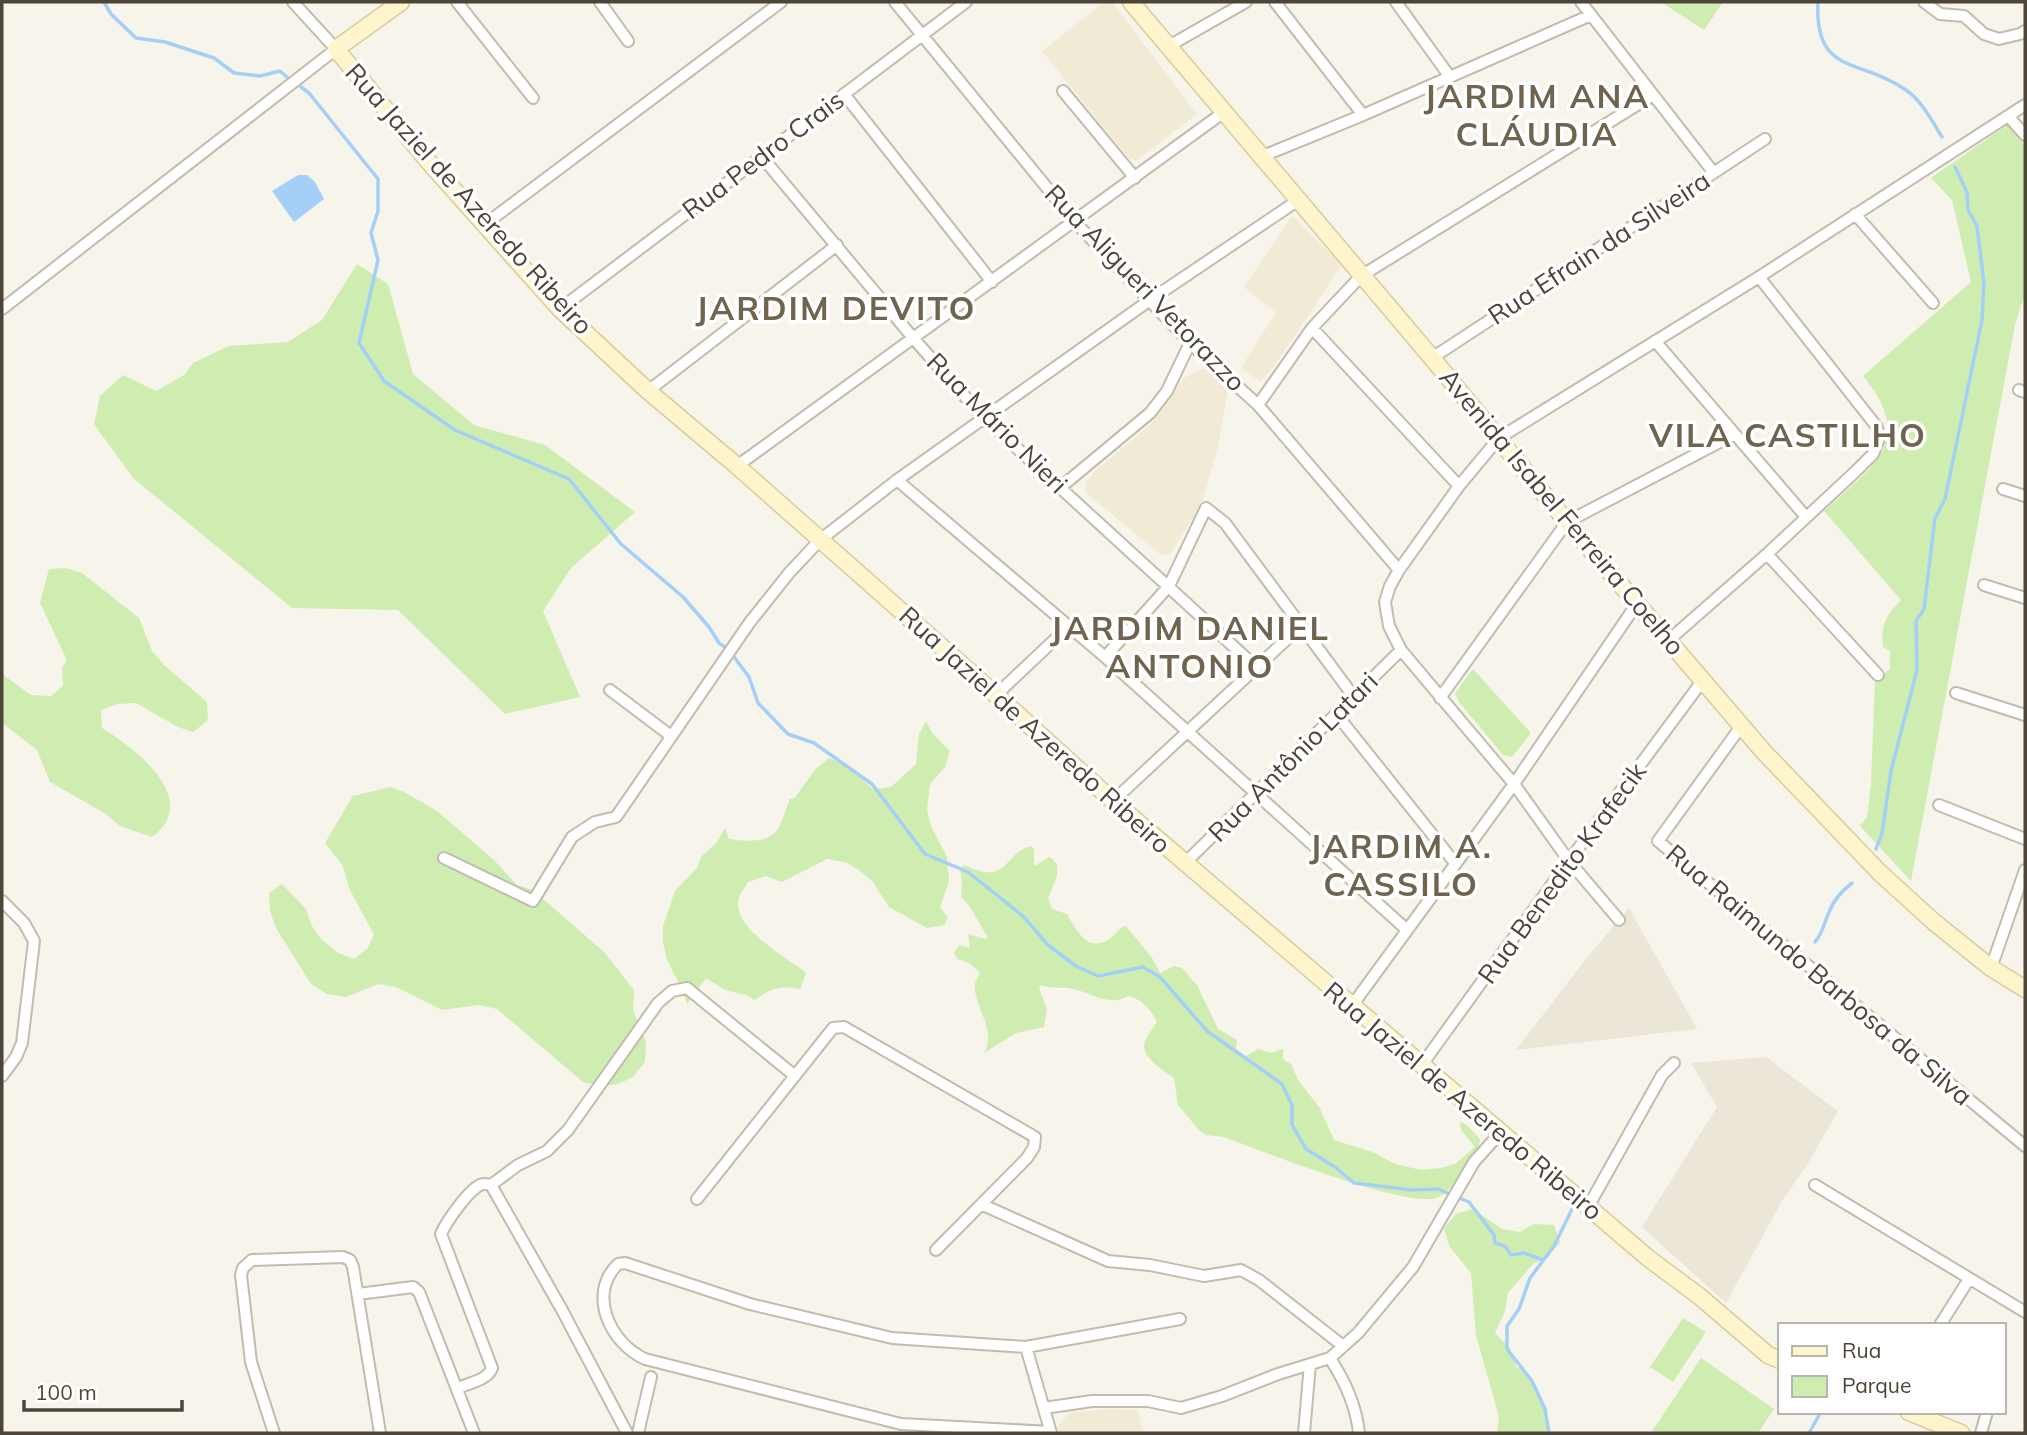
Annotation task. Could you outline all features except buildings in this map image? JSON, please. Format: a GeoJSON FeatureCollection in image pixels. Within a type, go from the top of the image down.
{"type":"FeatureCollection","features":[{"type":"Feature","properties":{"kind":"street"},"geometry":{"type":"LineString","coordinates":[[293,2],[336,50]]}},
{"type":"Feature","properties":{"kind":"street"},"geometry":{"type":"LineString","coordinates":[[2,309],[401,2]]}},
{"type":"Feature","properties":{"kind":"street"},"geometry":{"type":"LineString","coordinates":[[457,2],[533,98]]}},
{"type":"Feature","properties":{"kind":"street"},"geometry":{"type":"LineString","coordinates":[[600,2],[628,41]]}},
{"type":"Feature","properties":{"kind":"street"},"geometry":{"type":"LineString","coordinates":[[484,225],[781,2]]}},
{"type":"Feature","properties":{"kind":"street","name":"Rua Aligueri Vetorazzo"},"geometry":{"type":"LineString","coordinates":[[895,2],[1075,222],[1190,343],[1258,405],[1399,570]]}},
{"type":"Feature","properties":{"kind":"street","name":"Rua Pedro Crais"},"geometry":{"type":"LineString","coordinates":[[560,309],[966,2]]}},
{"type":"Feature","properties":{"kind":"street","name":"Avenida Isabel Ferreira Coelho"},"geometry":{"type":"LineString","coordinates":[[1131,2],[1263,156],[1297,201],[1432,358],[1567,522],[1742,725],[1880,873],[1934,922],[1991,968],[2025,989]]}},
{"type":"Feature","properties":{"kind":"street"},"geometry":{"type":"LineString","coordinates":[[1167,47],[1246,2]]}},
{"type":"Feature","properties":{"kind":"street"},"geometry":{"type":"LineString","coordinates":[[1275,2],[1363,116]]}},
{"type":"Feature","properties":{"kind":"street"},"geometry":{"type":"LineString","coordinates":[[1396,2],[1450,77]]}},
{"type":"Feature","properties":{"kind":"street"},"geometry":{"type":"LineString","coordinates":[[1580,2],[1714,173]]}},
{"type":"Feature","properties":{"kind":"street"},"geometry":{"type":"LineString","coordinates":[[1924,2],[1940,14],[1964,16],[1984,34],[1999,39],[2025,31]]}},
{"type":"Feature","properties":{"kind":"street"},"geometry":{"type":"LineString","coordinates":[[1263,156],[1363,116],[1591,15]]}},
{"type":"Feature","properties":{"kind":"street","name":"Rua Jaziel de Azeredo Ribeiro"},"geometry":{"type":"LineString","coordinates":[[336,50],[484,225],[560,309],[648,391],[737,466],[1113,801],[1351,1007],[1588,1207],[1768,1355],[1778,1359]]}},
{"type":"Feature","properties":{"kind":"street"},"geometry":{"type":"LineString","coordinates":[[1063,91],[1135,178]]}},
{"type":"Feature","properties":{"kind":"street"},"geometry":{"type":"LineString","coordinates":[[844,94],[992,282]]}},
{"type":"Feature","properties":{"kind":"street"},"geometry":{"type":"LineString","coordinates":[[1258,405],[1312,328],[1361,276],[1653,95]]}},
{"type":"Feature","properties":{"kind":"street"},"geometry":{"type":"LineString","coordinates":[[1619,920],[1569,861],[1514,784],[1401,650],[1389,626],[1385,602],[1399,570],[1459,486],[1499,438],[1759,277],[2025,105]]}},
{"type":"Feature","properties":{"kind":"street"},"geometry":{"type":"LineString","coordinates":[[737,466],[1224,112]]}},
{"type":"Feature","properties":{"kind":"street"},"geometry":{"type":"LineString","coordinates":[[2008,116],[2025,135]]}},
{"type":"Feature","properties":{"kind":"street","name":"Rua Efrain da Silveira"},"geometry":{"type":"LineString","coordinates":[[1432,358],[1765,139]]}},
{"type":"Feature","properties":{"kind":"street","name":"Rua Mário Nieri"},"geometry":{"type":"LineString","coordinates":[[762,157],[914,339],[984,418],[1256,667]]}},
{"type":"Feature","properties":{"kind":"street"},"geometry":{"type":"LineString","coordinates":[[444,858],[533,901],[572,837],[594,822],[616,817],[767,599],[820,540],[897,480],[1150,300],[1297,201]]}},
{"type":"Feature","properties":{"kind":"street"},"geometry":{"type":"LineString","coordinates":[[1854,214],[1933,303]]}},
{"type":"Feature","properties":{"kind":"street"},"geometry":{"type":"LineString","coordinates":[[648,391],[836,245]]}},
{"type":"Feature","properties":{"kind":"street"},"geometry":{"type":"LineString","coordinates":[[1670,639],[1767,554],[1873,454],[1879,439],[1877,427],[1759,277]]}},
{"type":"Feature","properties":{"kind":"street"},"geometry":{"type":"LineString","coordinates":[[1312,328],[1459,486]]}},
{"type":"Feature","properties":{"kind":"street"},"geometry":{"type":"LineString","coordinates":[[1656,341],[1806,517]]}},
{"type":"Feature","properties":{"kind":"street"},"geometry":{"type":"LineString","coordinates":[[1061,487],[1150,413],[1167,391],[1190,343]]}},
{"type":"Feature","properties":{"kind":"street"},"geometry":{"type":"LineString","coordinates":[[1440,698],[1567,522],[1735,434]]}},
{"type":"Feature","properties":{"kind":"street"},"geometry":{"type":"LineString","coordinates":[[897,480],[1105,657],[1407,930]]}},
{"type":"Feature","properties":{"kind":"street"},"geometry":{"type":"LineString","coordinates":[[2003,489],[2025,496]]}},
{"type":"Feature","properties":{"kind":"street"},"geometry":{"type":"LineString","coordinates":[[1105,657],[1169,586],[1206,508],[1224,523],[1354,697]]}},
{"type":"Feature","properties":{"kind":"street"},"geometry":{"type":"LineString","coordinates":[[1767,554],[1878,674]]}},
{"type":"Feature","properties":{"kind":"street"},"geometry":{"type":"LineString","coordinates":[[1984,585],[2025,598]]}},
{"type":"Feature","properties":{"kind":"street"},"geometry":{"type":"LineString","coordinates":[[1351,1007],[1514,784],[1638,602]]}},
{"type":"Feature","properties":{"kind":"street"},"geometry":{"type":"LineString","coordinates":[[996,695],[1069,626]]}},
{"type":"Feature","properties":{"kind":"street"},"geometry":{"type":"LineString","coordinates":[[1113,801],[1301,626]]}},
{"type":"Feature","properties":{"kind":"street","name":"Rua Antônio Latari"},"geometry":{"type":"LineString","coordinates":[[1185,863],[1401,650]]}},
{"type":"Feature","properties":{"kind":"street","name":"Rua Benedito Krafecik"},"geometry":{"type":"LineString","coordinates":[[1421,1066],[1703,680]]}},
{"type":"Feature","properties":{"kind":"street"},"geometry":{"type":"LineString","coordinates":[[610,690],[671,736]]}},
{"type":"Feature","properties":{"kind":"street"},"geometry":{"type":"LineString","coordinates":[[1956,693],[2025,715]]}},
{"type":"Feature","properties":{"kind":"street"},"geometry":{"type":"LineString","coordinates":[[1337,715],[1455,863]]}},
{"type":"Feature","properties":{"kind":"street","name":"Rua Raimundo Barbosa da Silva"},"geometry":{"type":"LineString","coordinates":[[1742,725],[1658,841],[2025,1146]]}},
{"type":"Feature","properties":{"kind":"street"},"geometry":{"type":"LineString","coordinates":[[1939,805],[2025,839]]}},
{"type":"Feature","properties":{"kind":"street"},"geometry":{"type":"LineString","coordinates":[[1991,968],[2025,870]]}},
{"type":"Feature","properties":{"kind":"street"},"geometry":{"type":"LineString","coordinates":[[2,901],[30,931],[34,951],[22,1043],[16,1057],[2,1076]]}},
{"type":"Feature","properties":{"kind":"street"},"geometry":{"type":"LineString","coordinates":[[458,1388],[486,1376],[492,1368],[441,1234],[455,1212],[478,1186],[491,1185],[518,1165],[547,1151],[568,1130],[658,1003],[672,991],[687,988],[794,1076]]}},
{"type":"Feature","properties":{"kind":"street"},"geometry":{"type":"LineString","coordinates":[[697,1199],[833,1028],[844,1027],[1035,1137],[1034,1147],[1027,1157],[983,1205],[936,1250]]}},
{"type":"Feature","properties":{"kind":"street"},"geometry":{"type":"LineString","coordinates":[[1588,1207],[1662,1075],[1674,1063]]}},
{"type":"Feature","properties":{"kind":"street"},"geometry":{"type":"LineString","coordinates":[[1044,1408],[1092,1401],[1148,1401],[1181,1408],[1330,1358],[1358,1333],[1413,1267],[1474,1162],[1500,1133]]}},
{"type":"Feature","properties":{"kind":"street"},"geometry":{"type":"LineString","coordinates":[[491,1185],[562,1310],[627,1433]]}},
{"type":"Feature","properties":{"kind":"street"},"geometry":{"type":"LineString","coordinates":[[1815,1185],[2025,1312]]}},
{"type":"Feature","properties":{"kind":"street"},"geometry":{"type":"LineString","coordinates":[[983,1205],[1108,1261],[1150,1265],[1204,1276],[1241,1270],[1259,1280],[1343,1346]]}},
{"type":"Feature","properties":{"kind":"street"},"geometry":{"type":"LineString","coordinates":[[274,1433],[251,1362],[241,1276],[243,1268],[252,1260],[343,1257],[350,1260],[353,1267],[380,1433]]}},
{"type":"Feature","properties":{"kind":"street"},"geometry":{"type":"LineString","coordinates":[[1026,1347],[1051,1433],[901,1424],[645,1359],[625,1346],[602,1307],[610,1276],[618,1264],[625,1263],[750,1304],[892,1338],[1026,1347],[1180,1319]]}},
{"type":"Feature","properties":{"kind":"street"},"geometry":{"type":"LineString","coordinates":[[1941,1323],[1969,1279]]}},
{"type":"Feature","properties":{"kind":"street"},"geometry":{"type":"LineString","coordinates":[[358,1294],[413,1287],[416,1289],[474,1433]]}},
{"type":"Feature","properties":{"kind":"street"},"geometry":{"type":"LineString","coordinates":[[1330,1358],[1346,1384],[1357,1414],[1359,1433]]}},
{"type":"Feature","properties":{"kind":"street"},"geometry":{"type":"LineString","coordinates":[[645,1359],[651,1377]]}},
{"type":"Feature","properties":{"kind":"street"},"geometry":{"type":"LineString","coordinates":[[638,1433],[651,1377],[661,1362]]}},
{"type":"Feature","properties":{"kind":"street"},"geometry":{"type":"LineString","coordinates":[[1304,1433],[1310,1364]]}},
{"type":"Feature","properties":{"kind":"street"},"geometry":{"type":"LineString","coordinates":[[1914,1414],[1962,1433]]}},
{"type":"Feature","properties":{"kind":"street"},"geometry":{"type":"LineString","coordinates":[[1980,1433],[1986,1414]]}},
{"type":"Feature","properties":{"kind":"shaded area"},"geometry":{"type":"Polygon","coordinates":[[[1104,2],[1112,2],[1197,114],[1137,160],[1128,158],[1042,51],[1104,2]]]}},
{"type":"Feature","properties":{"kind":"shaded area"},"geometry":{"type":"Polygon","coordinates":[[[1292,216],[1342,265],[1272,369],[1260,381],[1241,368],[1276,312],[1244,287],[1292,216]]]}},
{"type":"Feature","properties":{"kind":"shaded area"},"geometry":{"type":"Polygon","coordinates":[[[1210,369],[1229,385],[1217,452],[1201,505],[1170,554],[1161,555],[1086,493],[1085,483],[1097,469],[1149,426],[1184,378],[1198,370],[1210,369]]]}},
{"type":"Feature","properties":{"kind":"shaded area"},"geometry":{"type":"Polygon","coordinates":[[[1629,908],[1697,1029],[1516,1050],[1585,960],[1629,908]]]}},
{"type":"Feature","properties":{"kind":"shaded area"},"geometry":{"type":"Polygon","coordinates":[[[1766,1057],[1838,1111],[1807,1165],[1782,1201],[1726,1303],[1642,1227],[1717,1107],[1691,1063],[1766,1057]]]}},
{"type":"Feature","properties":{"kind":"shaded area"},"geometry":{"type":"Polygon","coordinates":[[[1137,1410],[1143,1433],[1059,1433],[1058,1426],[1070,1412],[1137,1410]]]}},
{"type":"Feature","properties":{"kind":"green space"},"geometry":{"type":"Polygon","coordinates":[[[1661,2],[1723,2],[1704,30],[1661,2]]]}},
{"type":"Feature","properties":{"kind":"green space"},"geometry":{"type":"Polygon","coordinates":[[[2007,125],[2025,146],[2025,293],[2015,325],[1911,881],[1860,826],[1867,817],[1871,784],[1875,681],[1890,669],[1890,651],[1883,647],[1882,640],[1884,627],[1888,615],[1901,600],[1824,511],[1872,466],[1882,451],[1887,436],[1887,419],[1879,399],[1863,376],[1971,282],[1952,200],[1931,178],[2007,125]]]}},
{"type":"Feature","properties":{"kind":"green space"},"geometry":{"type":"Polygon","coordinates":[[[357,264],[388,284],[413,374],[474,425],[545,445],[635,512],[571,568],[543,611],[580,697],[505,714],[398,610],[292,608],[133,478],[94,424],[100,396],[123,375],[156,391],[184,375],[193,363],[229,346],[288,342],[322,320],[357,264]]]}},
{"type":"Feature","properties":{"kind":"green space"},"geometry":{"type":"Polygon","coordinates":[[[66,568],[82,573],[139,618],[152,651],[164,665],[207,702],[208,720],[193,732],[178,727],[136,703],[118,704],[101,710],[102,728],[146,762],[167,791],[170,807],[166,822],[152,837],[120,826],[106,814],[50,782],[37,750],[2,723],[2,674],[31,695],[51,696],[63,686],[62,668],[67,660],[40,603],[49,569],[66,568]]]}},
{"type":"Feature","properties":{"kind":"green space"},"geometry":{"type":"Polygon","coordinates":[[[1473,669],[1531,733],[1512,757],[1503,755],[1459,702],[1455,693],[1473,669]]]}},
{"type":"Feature","properties":{"kind":"green space"},"geometry":{"type":"Polygon","coordinates":[[[926,721],[932,733],[950,751],[945,767],[930,784],[927,810],[931,826],[947,857],[949,881],[940,907],[948,918],[944,925],[927,928],[889,907],[873,882],[845,862],[827,859],[782,882],[766,876],[748,882],[739,897],[738,908],[751,930],[806,973],[800,989],[776,988],[755,1000],[725,990],[706,978],[687,1004],[667,960],[663,926],[675,891],[697,868],[701,857],[717,842],[725,828],[729,839],[754,840],[773,834],[781,823],[790,799],[794,799],[814,771],[829,758],[845,764],[873,789],[891,787],[916,764],[919,734],[926,721]]]}},
{"type":"Feature","properties":{"kind":"green space"},"geometry":{"type":"Polygon","coordinates":[[[391,787],[437,811],[494,860],[517,885],[533,890],[604,952],[634,990],[633,1010],[646,1042],[645,1062],[633,1077],[618,1084],[600,1086],[583,1082],[497,1009],[479,1005],[442,1010],[396,987],[378,984],[346,997],[327,994],[311,984],[276,928],[270,911],[269,893],[282,884],[306,909],[312,926],[321,939],[338,953],[354,959],[367,949],[374,935],[349,888],[343,866],[325,843],[353,796],[391,787]]]}},
{"type":"Feature","properties":{"kind":"green space"},"geometry":{"type":"Polygon","coordinates":[[[1031,846],[1034,849],[1034,866],[1050,857],[1057,864],[1057,876],[1048,898],[1052,909],[1067,914],[1075,928],[1091,943],[1105,942],[1126,926],[1152,958],[1160,973],[1174,966],[1182,968],[1197,985],[1218,1029],[1237,1040],[1236,1049],[1240,1055],[1246,1056],[1258,1049],[1271,1053],[1283,1049],[1283,1059],[1291,1064],[1298,1080],[1319,1107],[1334,1140],[1375,1153],[1395,1164],[1421,1170],[1441,1168],[1455,1164],[1475,1147],[1461,1130],[1460,1122],[1467,1125],[1480,1139],[1480,1143],[1456,1180],[1436,1198],[1419,1199],[1395,1195],[1299,1165],[1224,1137],[1206,1135],[1178,1105],[1174,1078],[1146,1052],[1145,1041],[1157,1022],[1149,1009],[1133,997],[1106,1000],[1069,988],[1041,985],[1039,988],[1047,1010],[1044,1027],[1016,1033],[984,1053],[988,1045],[987,1027],[975,991],[975,983],[980,973],[969,963],[957,959],[954,953],[959,945],[970,948],[968,934],[985,939],[988,937],[969,905],[961,897],[960,868],[965,865],[979,871],[997,871],[1015,855],[1031,846]]]}},
{"type":"Feature","properties":{"kind":"green space"},"geometry":{"type":"Polygon","coordinates":[[[1473,1209],[1502,1229],[1520,1232],[1534,1224],[1554,1225],[1560,1242],[1548,1257],[1533,1264],[1508,1293],[1505,1311],[1495,1333],[1510,1348],[1516,1366],[1530,1378],[1546,1412],[1551,1433],[1497,1433],[1499,1417],[1476,1335],[1471,1273],[1449,1246],[1444,1228],[1456,1214],[1473,1209]]]}},
{"type":"Feature","properties":{"kind":"green space"},"geometry":{"type":"Polygon","coordinates":[[[1683,1318],[1706,1332],[1673,1382],[1650,1367],[1683,1318]]]}},
{"type":"Feature","properties":{"kind":"green space"},"geometry":{"type":"Polygon","coordinates":[[[1701,1358],[1774,1409],[1758,1433],[1651,1433],[1701,1358]]]}},
{"type":"Feature","properties":{"kind":"water"},"geometry":{"type":"Polygon","coordinates":[[[298,175],[307,175],[315,182],[324,199],[294,222],[272,191],[298,175]]]}},
{"type":"Feature","properties":{"kind":"waterway"},"geometry":{"type":"LineString","coordinates":[[104,2],[111,14],[136,38],[165,42],[214,58],[234,73],[260,76],[280,71],[287,77]]}},
{"type":"Feature","properties":{"kind":"waterway"},"geometry":{"type":"LineString","coordinates":[[1818,2],[1819,26],[1824,42],[1832,54],[1906,90],[1922,105],[1942,137]]}},
{"type":"Feature","properties":{"kind":"waterway"},"geometry":{"type":"LineString","coordinates":[[301,87],[309,93],[378,179],[378,211],[371,233],[378,260],[359,343],[384,381],[455,430],[569,479],[621,544],[683,597],[719,643],[728,649],[749,677],[758,703],[788,734],[814,743],[872,784],[925,854],[968,872],[1023,916],[1048,945],[1076,966],[1098,976],[1143,967],[1160,977],[1207,1031],[1282,1084],[1292,1105],[1292,1125],[1306,1149],[1354,1183],[1412,1190],[1438,1189],[1469,1202],[1494,1235],[1495,1243],[1505,1246],[1511,1255],[1524,1253],[1543,1260]]}},
{"type":"Feature","properties":{"kind":"waterway"},"geometry":{"type":"LineString","coordinates":[[1876,849],[1882,833],[1891,771],[1917,670],[1916,621],[1924,609],[1935,518],[1945,499],[1982,320],[1984,283],[1977,226],[1968,210],[1967,192],[1955,167]]}},
{"type":"Feature","properties":{"kind":"waterway"},"geometry":{"type":"LineString","coordinates":[[1815,942],[1834,903],[1852,883]]}},
{"type":"Feature","properties":{"kind":"waterway"},"geometry":{"type":"LineString","coordinates":[[1549,1433],[1545,1409],[1532,1381],[1507,1349],[1507,1326],[1519,1309],[1530,1278],[1554,1246],[1574,1205]]}},
{"type":"Feature","properties":{"kind":"waterway"},"geometry":{"type":"LineString","coordinates":[[1809,1433],[1820,1414]]}},
{"type":"Feature","properties":{"kind":"district","name":"JARDIM ANA CLÁUDIA"},"geometry":{"type":"Point","coordinates":[1537,115]}},
{"type":"Feature","properties":{"kind":"district","name":"JARDIM DEVITO"},"geometry":{"type":"Point","coordinates":[836,308]}},
{"type":"Feature","properties":{"kind":"district","name":"VILA CASTILHO"},"geometry":{"type":"Point","coordinates":[1788,435]}},
{"type":"Feature","properties":{"kind":"district","name":"JARDIM DANIEL ANTONIO"},"geometry":{"type":"Point","coordinates":[1190,647]}},
{"type":"Feature","properties":{"kind":"district","name":"JARDIM A. CASSILO"},"geometry":{"type":"Point","coordinates":[1401,865]}}]}
